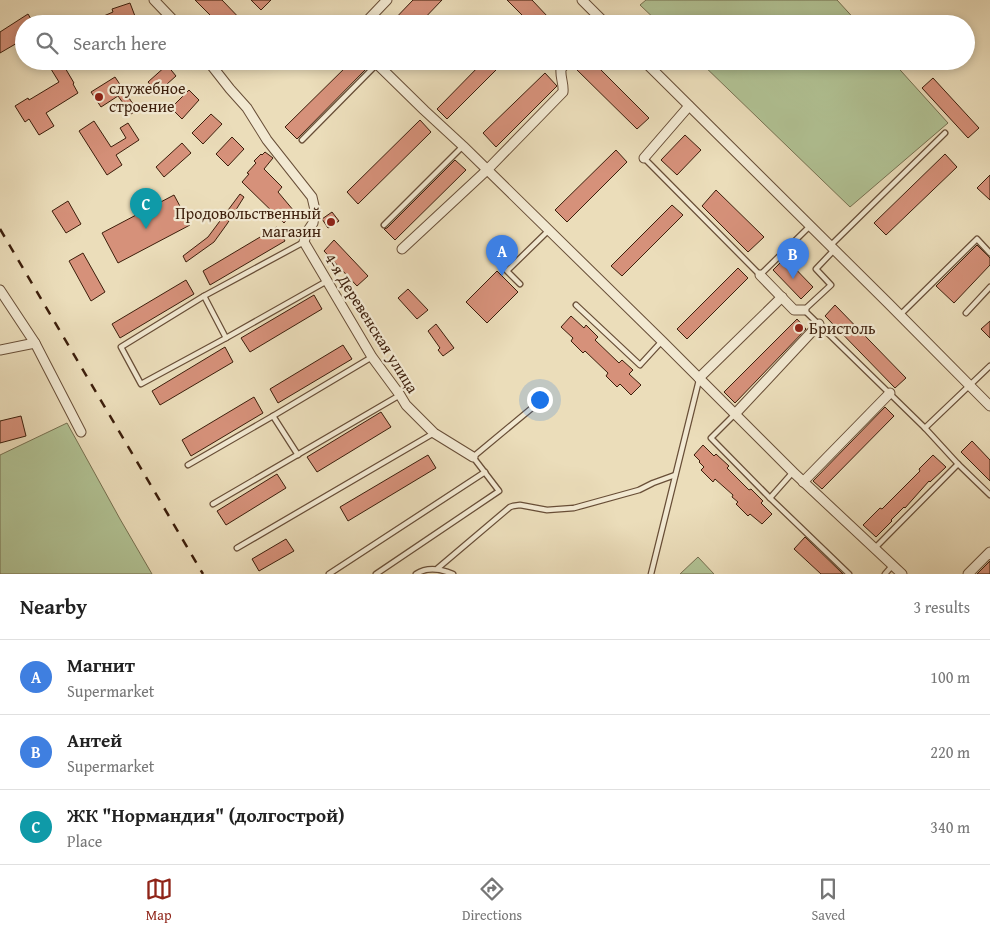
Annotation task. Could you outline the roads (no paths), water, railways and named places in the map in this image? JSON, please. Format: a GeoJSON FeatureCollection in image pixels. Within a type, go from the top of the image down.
{"type":"FeatureCollection","features":[{"type":"Feature","properties":{"kind":"street"},"geometry":{"type":"LineString","coordinates":[[154,0],[168,15]]}},
{"type":"Feature","properties":{"kind":"street"},"geometry":{"type":"LineString","coordinates":[[373,15],[387,0]]}},
{"type":"Feature","properties":{"kind":"street"},"geometry":{"type":"LineString","coordinates":[[582,0],[596,15]]}},
{"type":"Feature","properties":{"kind":"street"},"geometry":{"type":"LineString","coordinates":[[215,70],[247,108],[267,140],[312,198],[315,210],[313,224],[307,232],[304,242]]}},
{"type":"Feature","properties":{"kind":"street"},"geometry":{"type":"LineString","coordinates":[[383,70],[700,378],[803,482],[902,574]]}},
{"type":"Feature","properties":{"kind":"street"},"geometry":{"type":"LineString","coordinates":[[402,249],[487,170],[563,92],[564,86],[560,78],[561,70]]}},
{"type":"Feature","properties":{"kind":"street"},"geometry":{"type":"LineString","coordinates":[[653,70],[990,406]]}},
{"type":"Feature","properties":{"kind":"street"},"geometry":{"type":"LineString","coordinates":[[644,158],[689,106]]}},
{"type":"Feature","properties":{"kind":"street","name":"4-я Деревенская улица"},"geometry":{"type":"LineString","coordinates":[[304,242],[372,357],[406,405],[434,433],[473,458]]}},
{"type":"Feature","properties":{"kind":"street"},"geometry":{"type":"LineString","coordinates":[[760,275],[794,310],[804,310]]}},
{"type":"Feature","properties":{"kind":"street"},"geometry":{"type":"LineString","coordinates":[[0,290],[35,343],[81,432]]}},
{"type":"Feature","properties":{"kind":"street"},"geometry":{"type":"LineString","coordinates":[[700,378],[782,297]]}},
{"type":"Feature","properties":{"kind":"street"},"geometry":{"type":"LineString","coordinates":[[735,414],[819,324]]}},
{"type":"Feature","properties":{"kind":"street"},"geometry":{"type":"LineString","coordinates":[[0,350],[35,343]]}},
{"type":"Feature","properties":{"kind":"street"},"geometry":{"type":"LineString","coordinates":[[803,482],[890,393]]}},
{"type":"Feature","properties":{"kind":"street"},"geometry":{"type":"LineString","coordinates":[[968,574],[990,552]]}},
{"type":"Feature","properties":{"kind":"lane"},"geometry":{"type":"LineString","coordinates":[[302,140],[369,70]]}},
{"type":"Feature","properties":{"kind":"lane"},"geometry":{"type":"LineString","coordinates":[[945,133],[832,248],[816,269],[831,285],[804,310],[890,393],[990,495]]}},
{"type":"Feature","properties":{"kind":"lane"},"geometry":{"type":"LineString","coordinates":[[384,225],[463,146]]}},
{"type":"Feature","properties":{"kind":"lane"},"geometry":{"type":"LineString","coordinates":[[644,158],[760,275],[810,226]]}},
{"type":"Feature","properties":{"kind":"lane"},"geometry":{"type":"LineString","coordinates":[[520,284],[508,271],[549,230]]}},
{"type":"Feature","properties":{"kind":"lane"},"geometry":{"type":"LineString","coordinates":[[900,315],[977,239],[990,253]]}},
{"type":"Feature","properties":{"kind":"lane"},"geometry":{"type":"LineString","coordinates":[[304,242],[204,296],[121,347],[141,384],[327,280]]}},
{"type":"Feature","properties":{"kind":"lane"},"geometry":{"type":"LineString","coordinates":[[966,312],[990,287]]}},
{"type":"Feature","properties":{"kind":"lane"},"geometry":{"type":"LineString","coordinates":[[204,296],[226,338]]}},
{"type":"Feature","properties":{"kind":"lane"},"geometry":{"type":"LineString","coordinates":[[576,305],[640,365],[662,341]]}},
{"type":"Feature","properties":{"kind":"lane"},"geometry":{"type":"LineString","coordinates":[[188,465],[372,357]]}},
{"type":"Feature","properties":{"kind":"lane"},"geometry":{"type":"LineString","coordinates":[[925,428],[990,366]]}},
{"type":"Feature","properties":{"kind":"lane"},"geometry":{"type":"LineString","coordinates":[[651,574],[700,378]]}},
{"type":"Feature","properties":{"kind":"lane"},"geometry":{"type":"LineString","coordinates":[[213,504],[400,395]]}},
{"type":"Feature","properties":{"kind":"lane"},"geometry":{"type":"LineString","coordinates":[[376,574],[499,491],[473,458],[532,408]]}},
{"type":"Feature","properties":{"kind":"lane"},"geometry":{"type":"LineString","coordinates":[[735,414],[711,438],[849,574]]}},
{"type":"Feature","properties":{"kind":"lane"},"geometry":{"type":"LineString","coordinates":[[273,416],[298,455]]}},
{"type":"Feature","properties":{"kind":"lane"},"geometry":{"type":"LineString","coordinates":[[238,548],[434,433]]}},
{"type":"Feature","properties":{"kind":"lane"},"geometry":{"type":"LineString","coordinates":[[875,548],[958,464]]}},
{"type":"Feature","properties":{"kind":"lane"},"geometry":{"type":"LineString","coordinates":[[330,574],[484,472]]}},
{"type":"Feature","properties":{"kind":"lane"},"geometry":{"type":"LineString","coordinates":[[770,498],[793,472]]}},
{"type":"Feature","properties":{"kind":"lane"},"geometry":{"type":"LineString","coordinates":[[438,568],[510,507],[520,505],[547,510],[574,508],[639,490],[675,475]]}},
{"type":"Feature","properties":{"kind":"lane"},"geometry":{"type":"LineString","coordinates":[[885,574],[893,565]]}},
{"type":"Feature","properties":{"kind":"lane"},"geometry":{"type":"LineString","coordinates":[[416,574],[421,570],[438,568],[453,574]]}},
{"type":"Feature","properties":{"kind":"railway"},"geometry":{"type":"LineString","coordinates":[[0,229],[203,574]]}},
{"type":"Feature","properties":{"kind":"place","name":"служебное строение"},"geometry":{"type":"Point","coordinates":[99,97]}},
{"type":"Feature","properties":{"kind":"place","name":"Продовольственный магазин"},"geometry":{"type":"Point","coordinates":[331,222]}},
{"type":"Feature","properties":{"kind":"place","name":"ЖК \"Нормандия\" (долгострой)"},"geometry":{"type":"Point","coordinates":[146,229]}},
{"type":"Feature","properties":{"kind":"place","name":"Магнит"},"geometry":{"type":"Point","coordinates":[502,276]}},
{"type":"Feature","properties":{"kind":"place","name":"Антей"},"geometry":{"type":"Point","coordinates":[793,279]}},
{"type":"Feature","properties":{"kind":"place","name":"Бристоль"},"geometry":{"type":"Point","coordinates":[799,328]}}]}
